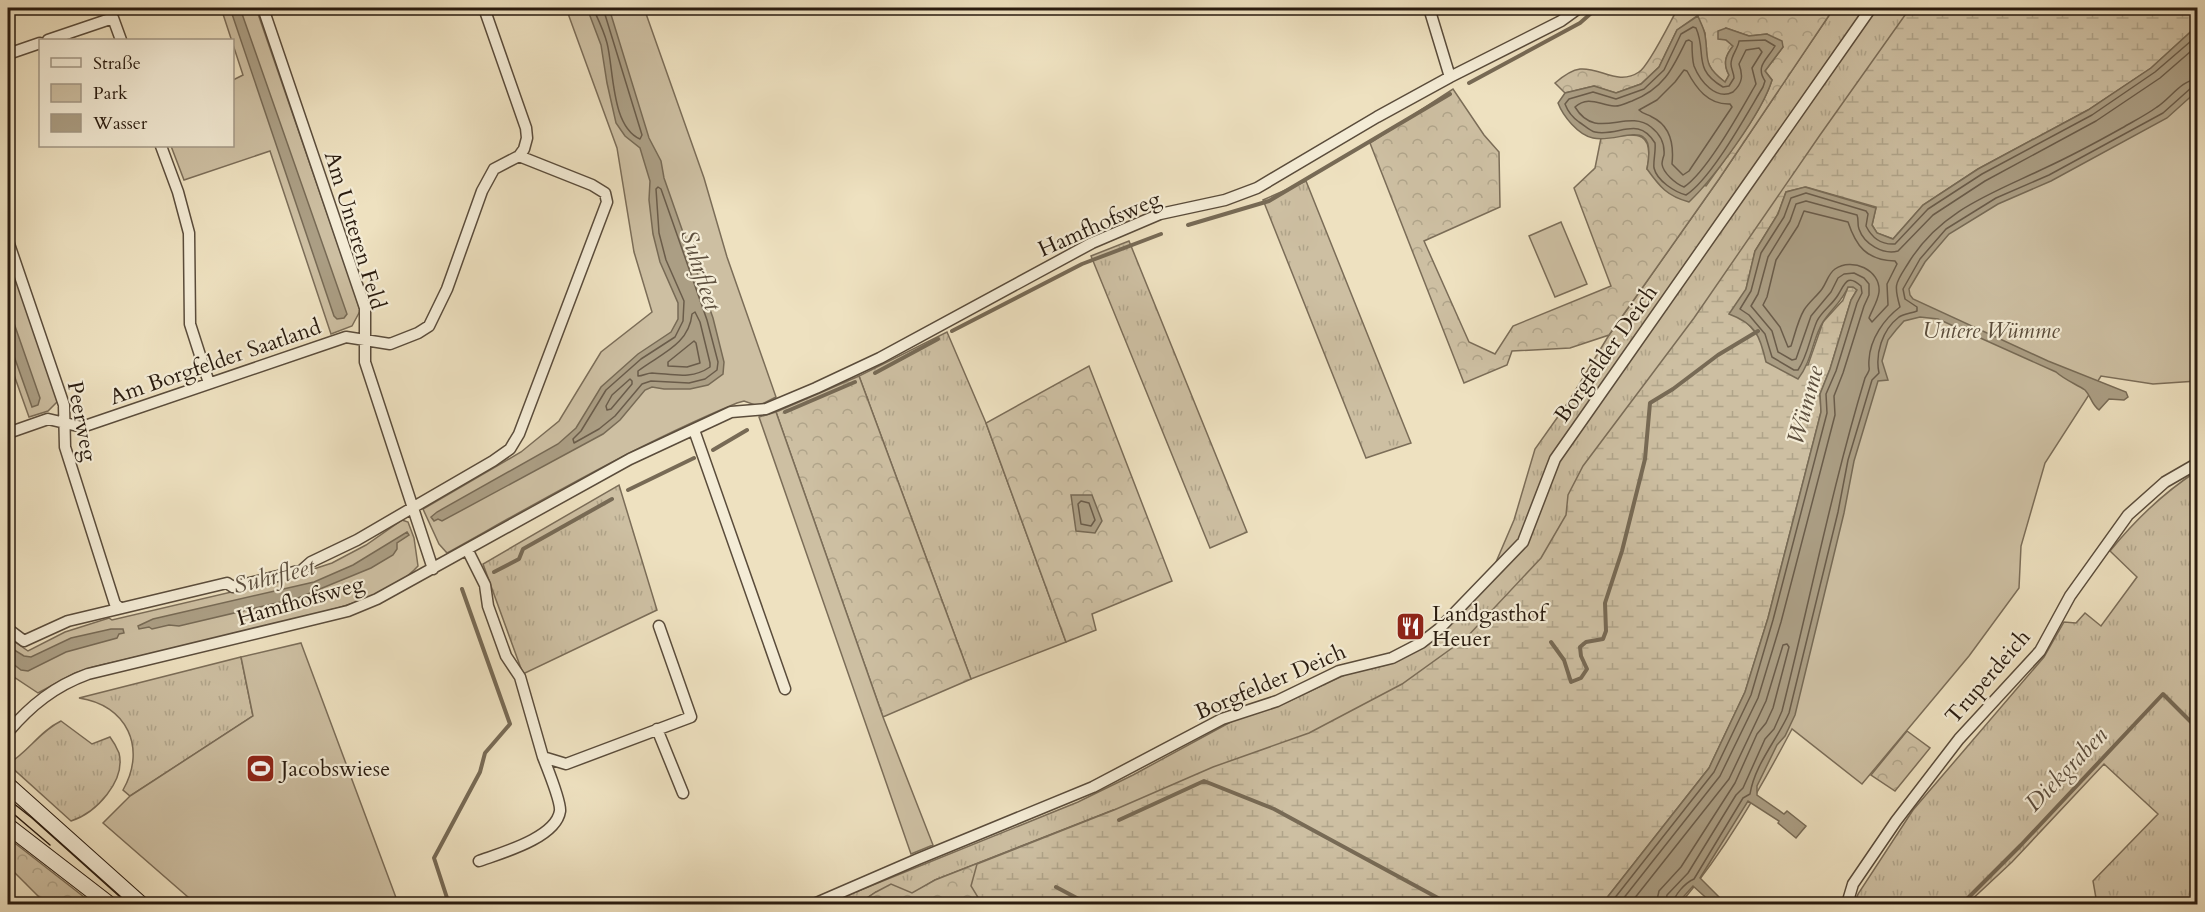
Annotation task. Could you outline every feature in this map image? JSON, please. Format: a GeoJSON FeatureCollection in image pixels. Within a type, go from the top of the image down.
{"type":"FeatureCollection","features":[{"type":"Feature","properties":{"kind":"main road"},"geometry":{"type":"LineString","coordinates":[[8,785],[141,904]]}},
{"type":"Feature","properties":{"kind":"main road"},"geometry":{"type":"LineString","coordinates":[[8,826],[109,904]]}},
{"type":"Feature","properties":{"kind":"street","name":"Am Unteren Feld"},"geometry":{"type":"LineString","coordinates":[[263,8],[365,308],[365,362],[433,569]]}},
{"type":"Feature","properties":{"kind":"street"},"geometry":{"type":"LineString","coordinates":[[8,630],[24,641],[68,621],[227,583],[233,587],[302,570],[310,562],[357,540],[510,449],[519,434],[608,202],[605,193],[592,185],[519,156],[527,138],[526,128],[484,8]]}},
{"type":"Feature","properties":{"kind":"street"},"geometry":{"type":"LineString","coordinates":[[1429,8],[1450,77]]}},
{"type":"Feature","properties":{"kind":"street","name":"Borgfelder Deich"},"geometry":{"type":"LineString","coordinates":[[814,904],[1093,787],[1222,719],[1277,701],[1339,671],[1392,658],[1421,643],[1439,629],[1523,542],[1555,459],[1871,8]]}},
{"type":"Feature","properties":{"kind":"street","name":"Hamfhofsweg"},"geometry":{"type":"LineString","coordinates":[[8,732],[42,698],[71,680],[348,611],[377,599],[468,551],[630,459],[731,412],[766,409],[862,366],[1092,243],[1161,214],[1225,200],[1257,188],[1377,117],[1561,21],[1576,9]]}},
{"type":"Feature","properties":{"kind":"street"},"geometry":{"type":"LineString","coordinates":[[51,39],[112,18],[121,39]]}},
{"type":"Feature","properties":{"kind":"street"},"geometry":{"type":"LineString","coordinates":[[8,54],[39,43]]}},
{"type":"Feature","properties":{"kind":"street"},"geometry":{"type":"LineString","coordinates":[[161,147],[178,192],[189,233],[190,324],[209,383]]}},
{"type":"Feature","properties":{"kind":"street","name":"Am Borgfelder Saatland"},"geometry":{"type":"LineString","coordinates":[[8,433],[48,419],[82,427],[346,337],[390,344],[418,333],[429,326],[447,289],[482,191],[494,169],[519,156]]}},
{"type":"Feature","properties":{"kind":"street","name":"Peerweg"},"geometry":{"type":"LineString","coordinates":[[8,241],[64,405],[65,447],[115,604],[120,608]]}},
{"type":"Feature","properties":{"kind":"street"},"geometry":{"type":"LineString","coordinates":[[694,430],[785,689]]}},
{"type":"Feature","properties":{"kind":"street","name":"Truperdeich"},"geometry":{"type":"LineString","coordinates":[[1847,904],[1853,884],[1896,821],[1959,739],[2040,651],[2070,596],[2128,515],[2166,482],[2198,463]]}},
{"type":"Feature","properties":{"kind":"street"},"geometry":{"type":"LineString","coordinates":[[468,551],[485,585],[488,606],[506,656],[520,676],[543,757],[561,809],[556,822],[529,842],[479,861]]}},
{"type":"Feature","properties":{"kind":"street"},"geometry":{"type":"LineString","coordinates":[[543,757],[566,764],[691,717],[660,626]]}},
{"type":"Feature","properties":{"kind":"street"},"geometry":{"type":"LineString","coordinates":[[657,729],[683,793]]}},
{"type":"Feature","properties":{"kind":"green space"},"geometry":{"type":"Polygon","coordinates":[[[221,8],[256,8],[360,311],[352,326],[331,334],[270,151],[184,180],[171,147],[234,147],[234,80],[243,75],[234,48],[234,39],[231,39],[221,8]]]}},
{"type":"Feature","properties":{"kind":"green space"},"geometry":{"type":"Polygon","coordinates":[[[566,8],[644,8],[704,178],[727,257],[776,397],[758,406],[744,401],[737,403],[699,419],[590,474],[447,553],[439,544],[423,509],[521,452],[559,421],[601,352],[652,312],[634,252],[617,148],[566,8]]]}},
{"type":"Feature","properties":{"kind":"green space"},"geometry":{"type":"Polygon","coordinates":[[[1678,8],[1834,8],[1719,179],[1609,335],[1570,348],[1512,351],[1507,365],[1464,383],[1370,143],[1453,89],[1484,135],[1499,152],[1500,207],[1424,241],[1469,342],[1495,354],[1513,326],[1611,286],[1574,188],[1595,168],[1601,138],[1622,135],[1639,136],[1648,145],[1647,169],[1706,186],[1743,134],[1767,93],[1772,80],[1765,71],[1783,47],[1767,34],[1749,36],[1726,28],[1726,40],[1733,46],[1726,60],[1729,75],[1725,82],[1713,73],[1707,60],[1705,33],[1697,16],[1677,30],[1659,67],[1641,84],[1616,93],[1594,86],[1565,93],[1555,83],[1570,72],[1580,69],[1616,77],[1631,76],[1639,72],[1654,52],[1678,8]]]}},
{"type":"Feature","properties":{"kind":"green space"},"geometry":{"type":"Polygon","coordinates":[[[1834,8],[2197,8],[2088,110],[1978,169],[1855,200],[1806,187],[1602,904],[1113,810],[935,880],[912,894],[876,892],[858,904],[826,904],[1078,802],[1238,718],[1289,701],[1351,672],[1386,665],[1423,647],[1487,583],[1514,520],[1535,449],[1569,401],[1609,335],[1719,179],[1834,8]]]}},
{"type":"Feature","properties":{"kind":"green space"},"geometry":{"type":"Polygon","coordinates":[[[1910,8],[2197,8],[2197,26],[2151,68],[2088,110],[1978,169],[1923,205],[1893,239],[1877,233],[1872,225],[1876,207],[1806,187],[1786,192],[1778,214],[1755,251],[1746,289],[1744,319],[1760,338],[1767,362],[1808,365],[1823,322],[1843,300],[1848,287],[1857,290],[1851,300],[1820,394],[1821,412],[1768,618],[1745,692],[1709,768],[1602,904],[982,904],[971,886],[977,864],[1114,810],[1213,767],[1309,733],[1402,684],[1466,638],[1541,558],[1566,515],[1568,495],[1583,466],[1694,318],[1910,8]]]}},
{"type":"Feature","properties":{"kind":"green space","name":"Untere Wümme"},"geometry":{"type":"Polygon","coordinates":[[[2197,60],[2197,381],[2153,384],[2101,376],[2045,463],[2021,546],[2019,588],[1969,656],[1862,784],[1792,729],[1741,820],[1712,863],[1680,904],[1628,904],[1731,771],[1884,276],[2197,60]]]}},
{"type":"Feature","properties":{"kind":"green space"},"geometry":{"type":"Polygon","coordinates":[[[1306,181],[1411,443],[1366,458],[1263,200],[1306,181]]]}},
{"type":"Feature","properties":{"kind":"green space"},"geometry":{"type":"Polygon","coordinates":[[[1561,222],[1587,284],[1555,297],[1529,236],[1561,222]]]}},
{"type":"Feature","properties":{"kind":"green space"},"geometry":{"type":"Polygon","coordinates":[[[1129,241],[1247,532],[1210,548],[1091,256],[1129,241]]]}},
{"type":"Feature","properties":{"kind":"green space"},"geometry":{"type":"Polygon","coordinates":[[[8,255],[57,396],[57,402],[48,411],[29,417],[8,358],[8,255]]]}},
{"type":"Feature","properties":{"kind":"green space"},"geometry":{"type":"Polygon","coordinates":[[[947,332],[986,423],[1066,642],[971,679],[859,376],[947,332]]]}},
{"type":"Feature","properties":{"kind":"green space"},"geometry":{"type":"Polygon","coordinates":[[[1089,366],[1172,581],[1092,614],[1096,630],[1066,642],[986,423],[1089,366]]]}},
{"type":"Feature","properties":{"kind":"green space"},"geometry":{"type":"Polygon","coordinates":[[[859,376],[971,679],[883,717],[776,412],[859,376]]]}},
{"type":"Feature","properties":{"kind":"green space"},"geometry":{"type":"Polygon","coordinates":[[[776,412],[883,717],[933,845],[911,854],[759,417],[776,412]]]}},
{"type":"Feature","properties":{"kind":"green space"},"geometry":{"type":"Polygon","coordinates":[[[2197,471],[2197,904],[2097,904],[2093,881],[2158,814],[2104,764],[2012,862],[1967,904],[1854,904],[1858,894],[1913,810],[2044,657],[2064,622],[2076,623],[2085,613],[2101,626],[2137,577],[2110,551],[2150,507],[2197,471]]]}},
{"type":"Feature","properties":{"kind":"green space"},"geometry":{"type":"Polygon","coordinates":[[[619,485],[657,610],[523,674],[483,564],[619,485]]]}},
{"type":"Feature","properties":{"kind":"green space"},"geometry":{"type":"Polygon","coordinates":[[[402,520],[408,522],[414,538],[418,566],[405,578],[370,597],[308,616],[93,667],[75,673],[38,693],[8,673],[8,637],[28,651],[65,632],[109,618],[112,620],[274,582],[332,563],[366,545],[402,520]]]}},
{"type":"Feature","properties":{"kind":"green space","name":"Jacobswiese"},"geometry":{"type":"Polygon","coordinates":[[[301,643],[398,903],[196,904],[103,823],[130,796],[253,716],[241,657],[301,643]]]}},
{"type":"Feature","properties":{"kind":"green space"},"geometry":{"type":"Polygon","coordinates":[[[241,657],[253,716],[130,796],[123,790],[133,759],[128,731],[110,709],[96,702],[79,698],[241,657]]]}},
{"type":"Feature","properties":{"kind":"green space"},"geometry":{"type":"Polygon","coordinates":[[[61,721],[92,744],[110,737],[119,753],[118,774],[107,794],[90,811],[71,821],[8,764],[47,730],[61,721]]]}},
{"type":"Feature","properties":{"kind":"green space"},"geometry":{"type":"Polygon","coordinates":[[[1907,731],[1930,748],[1895,791],[1871,775],[1907,731]]]}},
{"type":"Feature","properties":{"kind":"green space"},"geometry":{"type":"Polygon","coordinates":[[[1114,810],[1048,904],[858,904],[891,884],[912,893],[935,880],[1114,810]]]}},
{"type":"Feature","properties":{"kind":"green space"},"geometry":{"type":"Polygon","coordinates":[[[8,839],[93,904],[46,904],[8,866],[8,839]]]}},
{"type":"Feature","properties":{"kind":"water"},"geometry":{"type":"Polygon","coordinates":[[[230,8],[240,8],[347,314],[344,318],[337,319],[334,316],[230,8]]]}},
{"type":"Feature","properties":{"kind":"water"},"geometry":{"type":"Polygon","coordinates":[[[587,8],[609,8],[649,138],[661,161],[664,178],[713,318],[724,362],[723,374],[708,385],[690,389],[652,387],[645,390],[620,420],[603,434],[442,521],[438,519],[434,521],[431,517],[437,512],[558,444],[576,428],[601,387],[638,354],[671,332],[678,319],[678,303],[660,262],[653,234],[649,200],[650,181],[640,148],[625,136],[616,123],[601,45],[587,8]]]}},
{"type":"Feature","properties":{"kind":"water"},"geometry":{"type":"Polygon","coordinates":[[[1698,16],[1704,32],[1710,66],[1725,82],[1729,75],[1726,60],[1733,46],[1726,40],[1718,39],[1718,31],[1726,28],[1749,36],[1767,34],[1782,41],[1783,47],[1765,71],[1772,80],[1767,94],[1748,127],[1724,162],[1689,202],[1665,190],[1647,169],[1649,152],[1647,141],[1642,136],[1604,139],[1587,136],[1563,114],[1558,103],[1565,93],[1594,86],[1616,93],[1641,84],[1659,67],[1677,30],[1698,16]]]}},
{"type":"Feature","properties":{"kind":"water"},"geometry":{"type":"Polygon","coordinates":[[[2197,26],[2197,91],[2167,118],[2051,181],[1998,204],[1949,234],[1925,262],[1909,289],[1913,299],[2048,361],[2126,392],[2128,397],[2124,400],[2109,399],[2099,410],[2085,390],[2056,372],[1938,319],[1920,317],[1904,321],[1888,340],[1882,361],[1888,380],[1878,381],[1854,461],[1844,513],[1795,715],[1757,786],[1757,795],[1784,814],[1787,811],[1806,826],[1796,838],[1778,823],[1779,821],[1748,801],[1700,878],[1726,904],[1713,904],[1693,886],[1677,904],[1602,904],[1709,768],[1745,692],[1768,618],[1821,412],[1820,394],[1851,300],[1857,290],[1848,287],[1823,322],[1807,364],[1798,379],[1766,362],[1755,332],[1745,322],[1729,314],[1746,289],[1755,251],[1778,214],[1786,192],[1805,187],[1876,208],[1872,225],[1877,233],[1893,239],[1923,205],[1978,169],[2088,110],[2151,68],[2197,26]]]}},
{"type":"Feature","properties":{"kind":"water"},"geometry":{"type":"Polygon","coordinates":[[[8,306],[40,398],[38,405],[32,407],[8,339],[8,306]]]}},
{"type":"Feature","properties":{"kind":"water"},"geometry":{"type":"Polygon","coordinates":[[[1071,495],[1092,495],[1102,521],[1095,533],[1076,531],[1071,495]]]}},
{"type":"Feature","properties":{"kind":"water"},"geometry":{"type":"Polygon","coordinates":[[[407,532],[409,535],[397,543],[397,549],[393,555],[371,568],[298,598],[179,626],[139,629],[138,626],[153,619],[314,582],[353,565],[407,532]]]}},
{"type":"Feature","properties":{"kind":"water"},"geometry":{"type":"Polygon","coordinates":[[[111,629],[123,629],[124,633],[119,634],[117,638],[66,652],[28,671],[21,670],[8,660],[8,646],[24,656],[31,657],[71,638],[111,629]]]}},
{"type":"Feature","properties":{"kind":"waterway"},"geometry":{"type":"LineString","coordinates":[[1469,83],[1580,23],[1597,8]]}},
{"type":"Feature","properties":{"kind":"waterway"},"geometry":{"type":"LineString","coordinates":[[1188,225],[1269,201],[1450,94]]}},
{"type":"Feature","properties":{"kind":"waterway"},"geometry":{"type":"LineString","coordinates":[[952,331],[1082,264],[1161,234]]}},
{"type":"Feature","properties":{"kind":"waterway"},"geometry":{"type":"LineString","coordinates":[[1551,642],[1564,660],[1571,682],[1581,678],[1587,669],[1580,647],[1586,642],[1603,639],[1606,631],[1605,603],[1622,551],[1645,459],[1650,403],[1673,389],[1718,355],[1758,331]]}},
{"type":"Feature","properties":{"kind":"waterway"},"geometry":{"type":"LineString","coordinates":[[875,373],[938,339]]}},
{"type":"Feature","properties":{"kind":"waterway"},"geometry":{"type":"LineString","coordinates":[[785,412],[855,382]]}},
{"type":"Feature","properties":{"kind":"waterway"},"geometry":{"type":"LineString","coordinates":[[713,450],[747,430]]}},
{"type":"Feature","properties":{"kind":"waterway"},"geometry":{"type":"LineString","coordinates":[[628,490],[694,458]]}},
{"type":"Feature","properties":{"kind":"waterway"},"geometry":{"type":"LineString","coordinates":[[494,572],[519,559],[523,549],[612,499]]}},
{"type":"Feature","properties":{"kind":"waterway"},"geometry":{"type":"LineString","coordinates":[[449,904],[434,858],[480,772],[485,753],[510,724],[462,589]]}},
{"type":"Feature","properties":{"kind":"waterway","name":"Diekgraben"},"geometry":{"type":"LineString","coordinates":[[1962,904],[2021,845],[2163,694],[2198,729]]}},
{"type":"Feature","properties":{"kind":"waterway"},"geometry":{"type":"LineString","coordinates":[[1119,820],[1204,781],[1274,809],[1449,904]]}},
{"type":"Feature","properties":{"kind":"waterway"},"geometry":{"type":"LineString","coordinates":[[1056,887],[1088,904]]}},
{"type":"Feature","properties":{"kind":"tram line"},"geometry":{"type":"LineString","coordinates":[[8,799],[128,904]]}},
{"type":"Feature","properties":{"kind":"tram line"},"geometry":{"type":"LineString","coordinates":[[9,810],[50,845]]}},
{"type":"Feature","properties":{"kind":"place","name":"Landgasthof Heuer"},"geometry":{"type":"Point","coordinates":[1411,626]}},
{"type":"Feature","properties":{"kind":"place","name":"Jacobswiese"},"geometry":{"type":"Point","coordinates":[260,768]}},
{"type":"Feature","properties":{"kind":"water label","name":"Suhrfleet"},"geometry":{"type":"Point","coordinates":[701,270]}},
{"type":"Feature","properties":{"kind":"water label","name":"Wümme"},"geometry":{"type":"Point","coordinates":[1805,405]}},
{"type":"Feature","properties":{"kind":"water label","name":"Suhrfleet"},"geometry":{"type":"Point","coordinates":[274,576]}}]}
